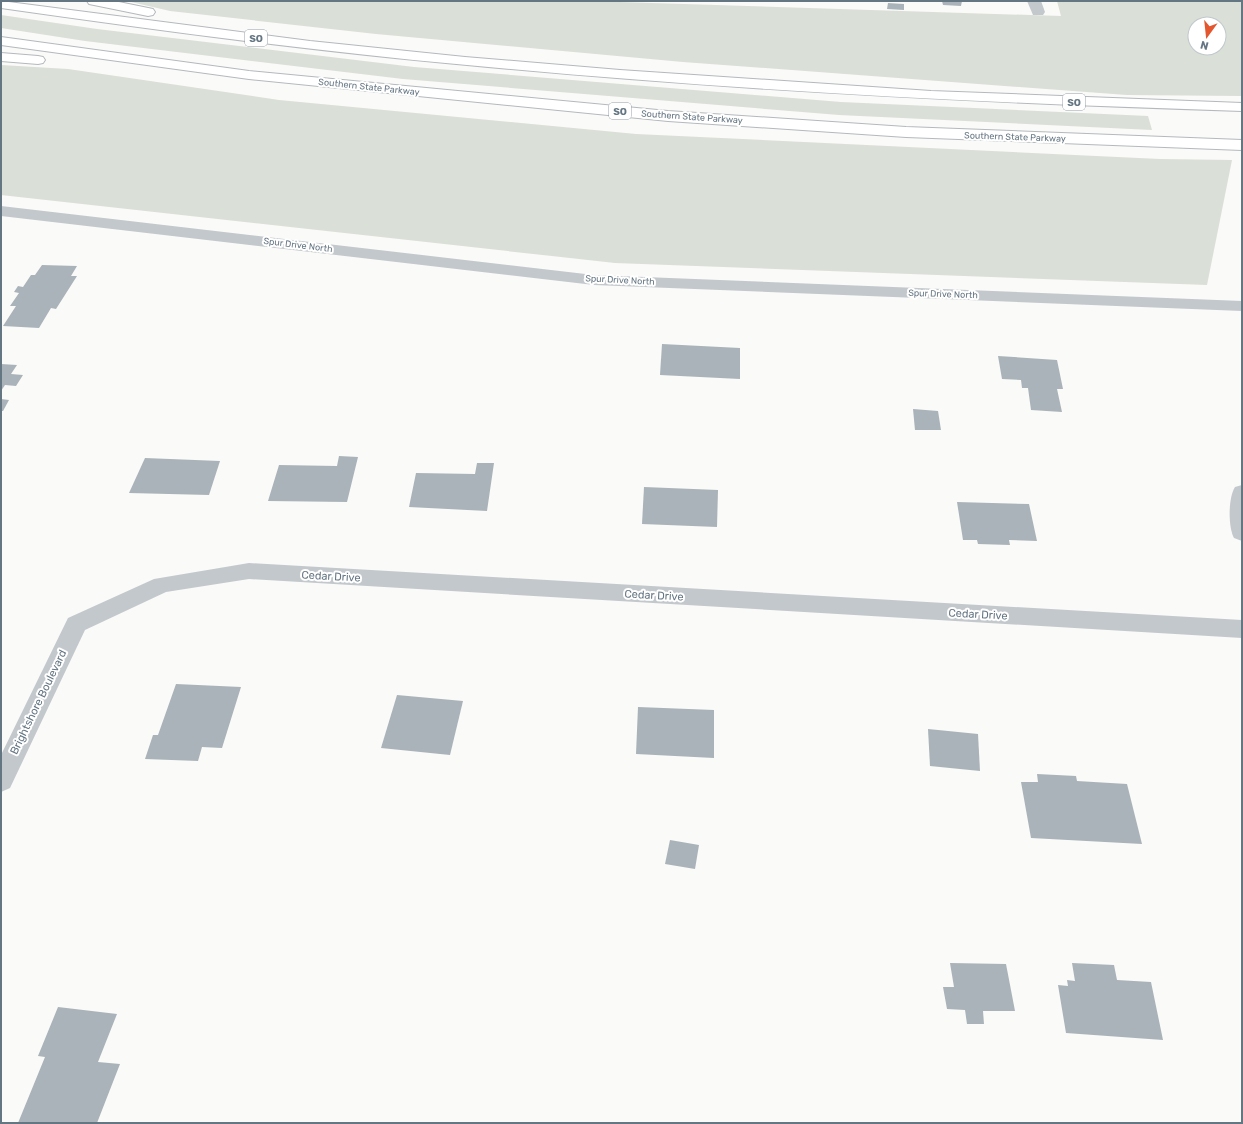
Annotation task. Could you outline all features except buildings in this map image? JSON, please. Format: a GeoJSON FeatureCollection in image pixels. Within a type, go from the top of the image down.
{"type":"FeatureCollection","features":[{"type":"Feature","properties":{"kind":"highway"},"geometry":{"type":"LineString","coordinates":[[94,1],[148,12],[512,65]]}},
{"type":"Feature","properties":{"kind":"highway","name":"SO"},"geometry":{"type":"LineString","coordinates":[[1,4],[108,20],[293,43],[512,65],[709,82],[907,94],[1242,107]]}},
{"type":"Feature","properties":{"kind":"highway","name":"Southern State Parkway"},"geometry":{"type":"LineString","coordinates":[[1,41],[249,75],[668,116],[898,131],[1242,145]]}},
{"type":"Feature","properties":{"kind":"highway"},"geometry":{"type":"LineString","coordinates":[[1,57],[452,95]]}},
{"type":"Feature","properties":{"kind":"street","name":"Spur Drive North"},"geometry":{"type":"LineString","coordinates":[[1,211],[594,280],[1242,306]]}},
{"type":"Feature","properties":{"kind":"street"},"geometry":{"type":"LineString","coordinates":[[1242,492],[1240,516],[1242,533]]}},
{"type":"Feature","properties":{"kind":"street","name":"Cedar Drive"},"geometry":{"type":"LineString","coordinates":[[76,624],[162,585],[249,571],[1242,629]]}},
{"type":"Feature","properties":{"kind":"street","name":"Brightshore Boulevard"},"geometry":{"type":"LineString","coordinates":[[1,781],[76,624]]}},
{"type":"Feature","properties":{"kind":"shaded area"},"geometry":{"type":"Polygon","coordinates":[[[127,1],[587,1],[1061,16],[1057,1],[1242,1],[1242,83],[1241,96],[1127,95],[683,62],[376,34],[170,11],[127,1]]]}},
{"type":"Feature","properties":{"kind":"shaded area"},"geometry":{"type":"Polygon","coordinates":[[[1,15],[97,29],[414,67],[841,102],[1148,116],[1152,130],[839,115],[403,79],[85,41],[1,28],[1,15]]]}},
{"type":"Feature","properties":{"kind":"shaded area"},"geometry":{"type":"Polygon","coordinates":[[[1,65],[68,69],[279,100],[636,134],[1160,159],[1232,160],[1207,285],[615,263],[1,195],[1,65]]]}}]}
